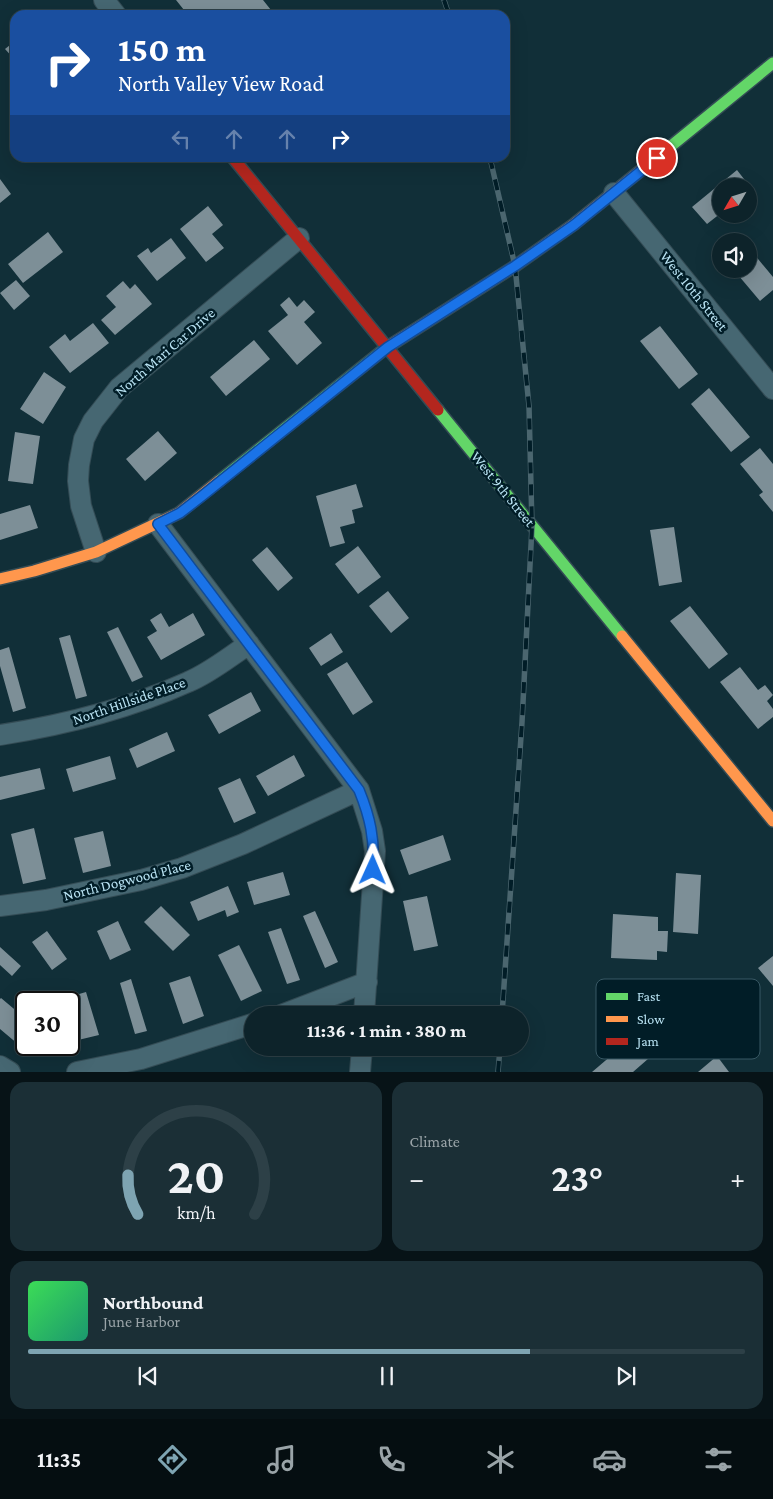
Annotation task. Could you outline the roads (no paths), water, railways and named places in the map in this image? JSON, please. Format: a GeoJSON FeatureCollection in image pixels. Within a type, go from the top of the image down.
{"type":"FeatureCollection","features":[{"type":"Feature","properties":{"kind":"street"},"geometry":{"type":"LineString","coordinates":[[104,0],[112,10]]}},
{"type":"Feature","properties":{"kind":"street"},"geometry":{"type":"LineString","coordinates":[[0,579],[34,571],[96,552],[180,513],[388,347],[515,266],[574,225],[773,63]]}},
{"type":"Feature","properties":{"kind":"street","name":"West 9th Street"},"geometry":{"type":"LineString","coordinates":[[236,162],[773,821]]}},
{"type":"Feature","properties":{"kind":"street","name":"West 10th Street"},"geometry":{"type":"LineString","coordinates":[[614,193],[773,389]]}},
{"type":"Feature","properties":{"kind":"street","name":"North Mari Car Drive"},"geometry":{"type":"LineString","coordinates":[[96,552],[81,506],[78,481],[84,439],[93,421],[119,388],[299,238]]}},
{"type":"Feature","properties":{"kind":"street"},"geometry":{"type":"LineString","coordinates":[[158,524],[359,790],[372,830],[374,851],[365,1006]]}},
{"type":"Feature","properties":{"kind":"street","name":"North Hillside Place"},"geometry":{"type":"LineString","coordinates":[[0,734],[39,729],[82,719],[144,699],[188,682],[249,644]]}},
{"type":"Feature","properties":{"kind":"street","name":"North Dogwood Place"},"geometry":{"type":"LineString","coordinates":[[0,906],[46,900],[142,880],[182,868],[243,844],[359,790]]}},
{"type":"Feature","properties":{"kind":"street"},"geometry":{"type":"LineString","coordinates":[[304,1006],[367,982]]}},
{"type":"Feature","properties":{"kind":"street"},"geometry":{"type":"LineString","coordinates":[[78,1072],[141,1058],[244,1026]]}},
{"type":"Feature","properties":{"kind":"street"},"geometry":{"type":"LineString","coordinates":[[360,1072],[361,1056]]}},
{"type":"Feature","properties":{"kind":"street"},"geometry":{"type":"LineString","coordinates":[[0,1066],[10,1072]]}},
{"type":"Feature","properties":{"kind":"railway"},"geometry":{"type":"LineString","coordinates":[[444,0],[447,10]]}},
{"type":"Feature","properties":{"kind":"railway"},"geometry":{"type":"LineString","coordinates":[[491,162],[515,266],[529,406],[532,526],[522,722],[503,1006]]}},
{"type":"Feature","properties":{"kind":"railway"},"geometry":{"type":"LineString","coordinates":[[498,1072],[499,1056]]}}]}
